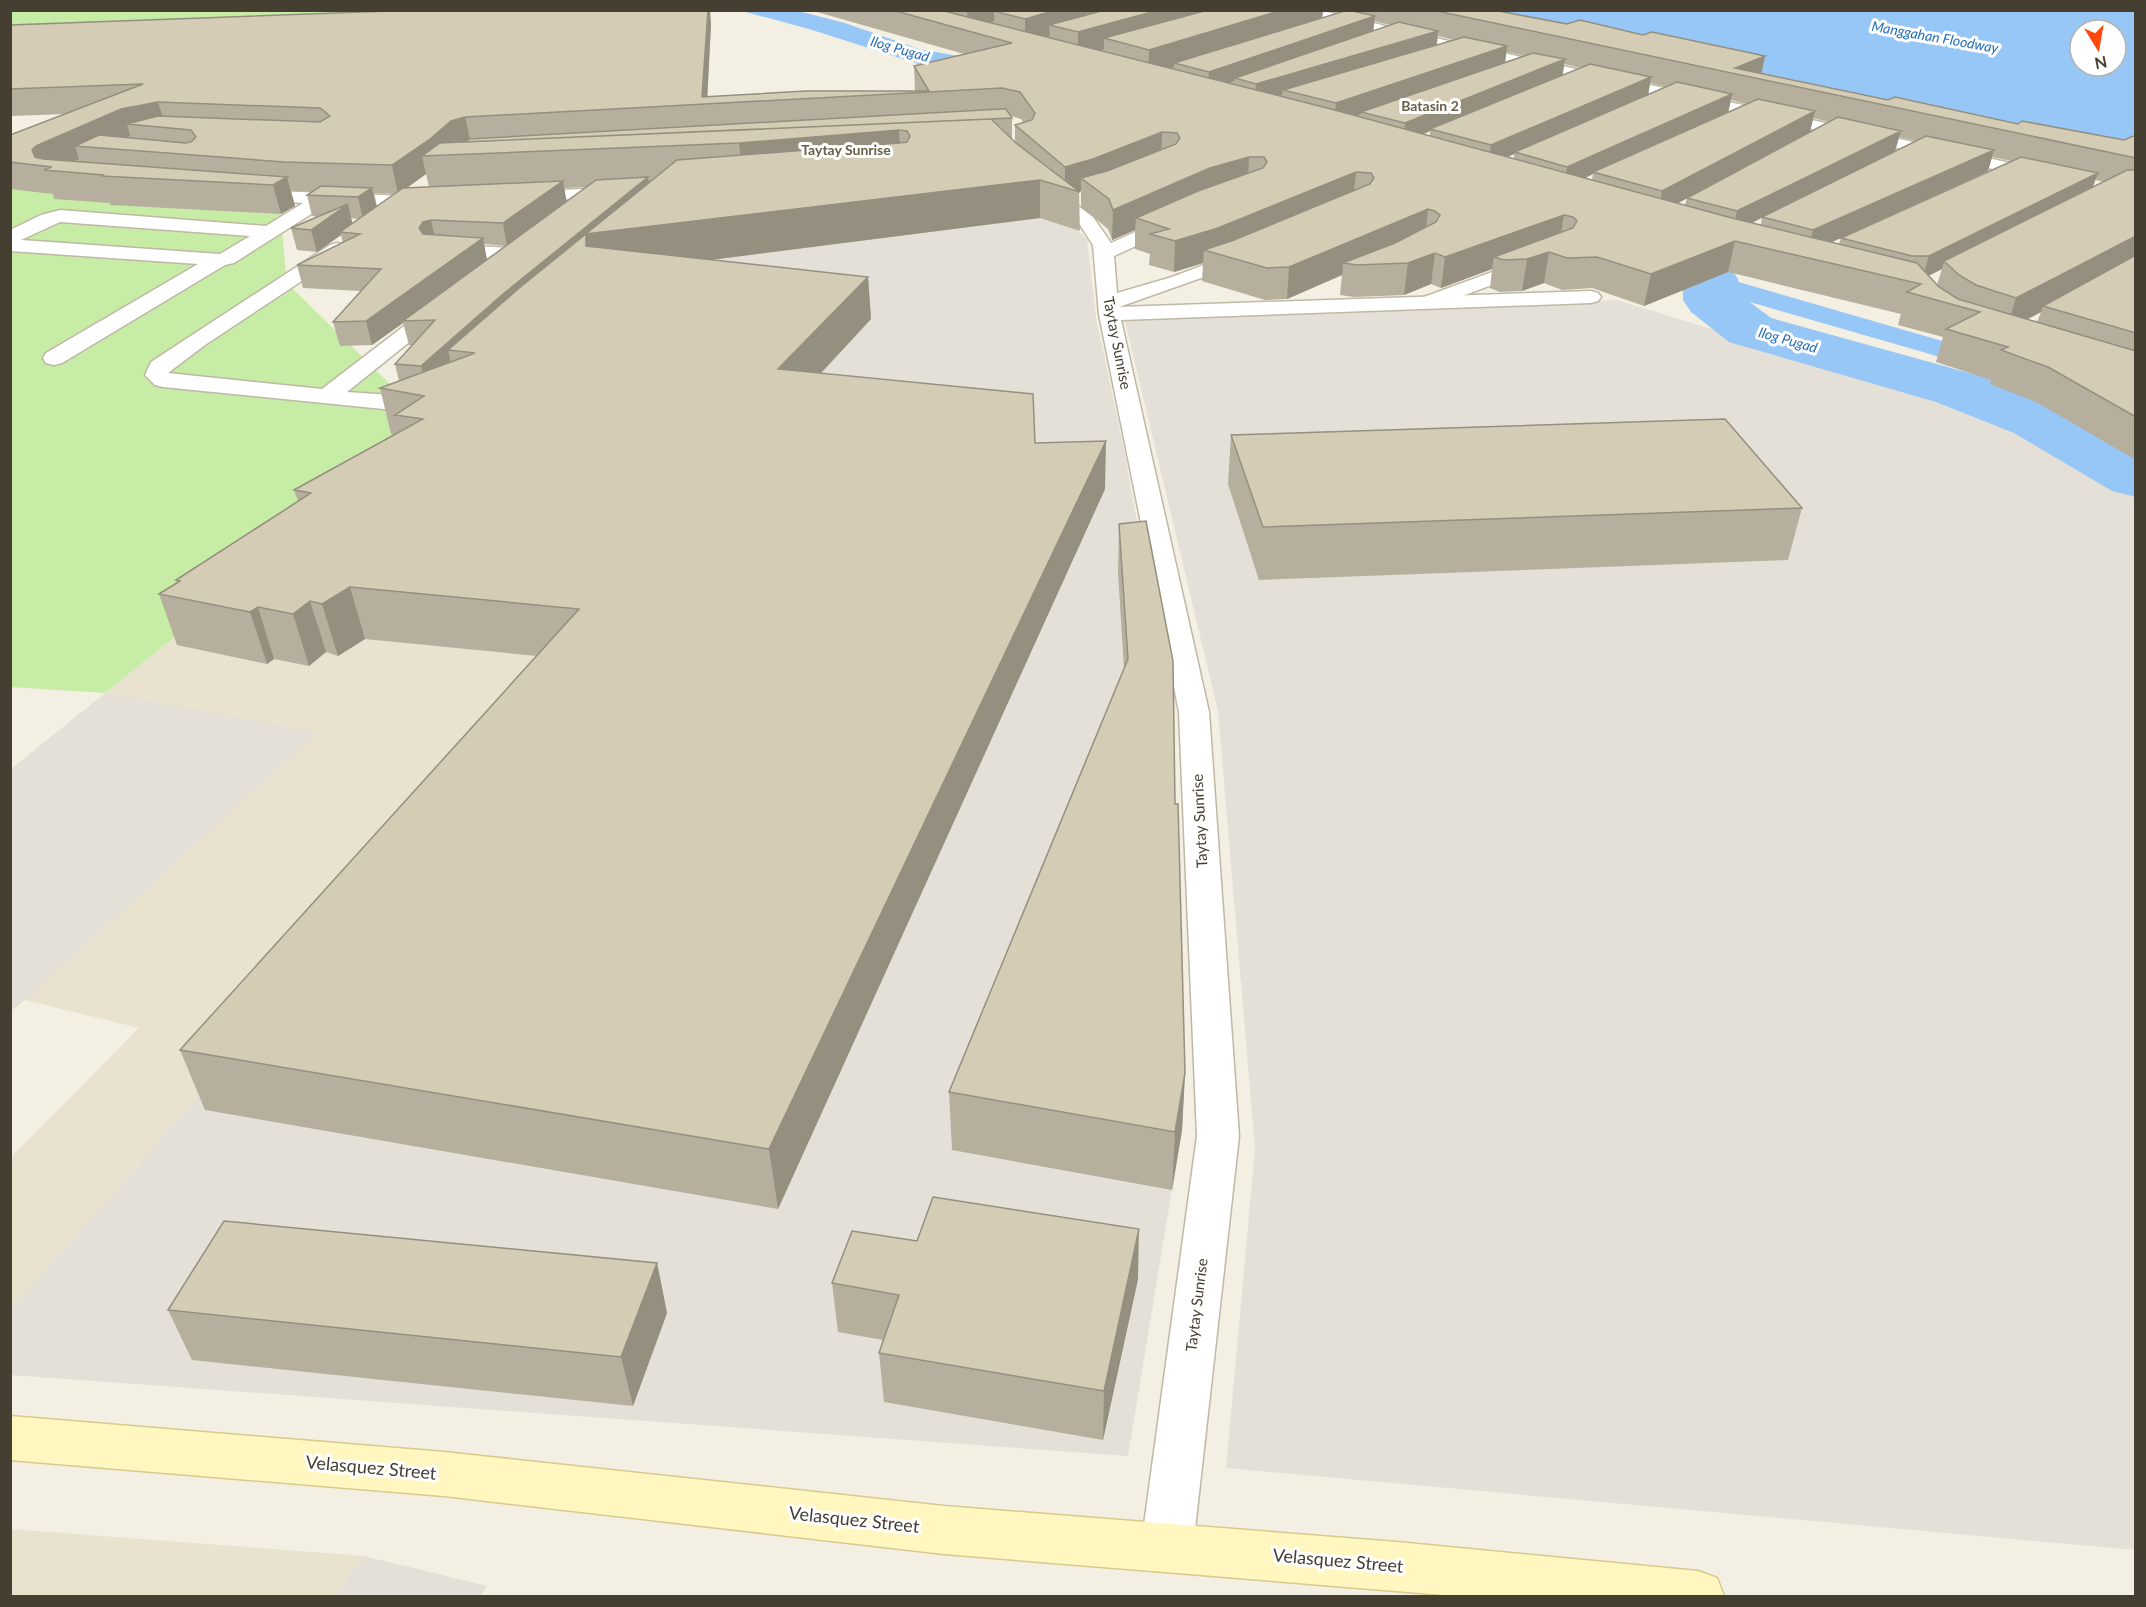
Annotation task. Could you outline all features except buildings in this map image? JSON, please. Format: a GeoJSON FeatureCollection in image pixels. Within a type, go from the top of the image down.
{"type":"FeatureCollection","features":[{"type":"Feature","properties":{"kind":"main road","name":"Velasquez Street"},"geometry":{"type":"LineString","coordinates":[[10,1438],[444,1474],[944,1530],[1397,1566],[1696,1596]]}},
{"type":"Feature","properties":{"kind":"street"},"geometry":{"type":"LineString","coordinates":[[1300,10],[1461,48],[2057,178]]}},
{"type":"Feature","properties":{"kind":"street"},"geometry":{"type":"LineString","coordinates":[[1313,31],[1346,21]]}},
{"type":"Feature","properties":{"kind":"street"},"geometry":{"type":"LineString","coordinates":[[1374,41],[1396,33]]}},
{"type":"Feature","properties":{"kind":"street"},"geometry":{"type":"LineString","coordinates":[[1427,59],[1461,48]]}},
{"type":"Feature","properties":{"kind":"street"},"geometry":{"type":"LineString","coordinates":[[1497,74],[1529,63]]}},
{"type":"Feature","properties":{"kind":"street"},"geometry":{"type":"LineString","coordinates":[[1564,84],[1586,75]]}},
{"type":"Feature","properties":{"kind":"street"},"geometry":{"type":"LineString","coordinates":[[1649,103],[1671,94]]}},
{"type":"Feature","properties":{"kind":"street"},"geometry":{"type":"LineString","coordinates":[[1721,125],[1752,111]]}},
{"type":"Feature","properties":{"kind":"street"},"geometry":{"type":"LineString","coordinates":[[1811,140],[1831,129]]}},
{"type":"Feature","properties":{"kind":"street"},"geometry":{"type":"LineString","coordinates":[[1898,159],[1918,148]]}},
{"type":"Feature","properties":{"kind":"street"},"geometry":{"type":"LineString","coordinates":[[1980,183],[2012,168]]}},
{"type":"Feature","properties":{"kind":"street","name":"Taytay Sunrise"},"geometry":{"type":"LineString","coordinates":[[1019,169],[1072,202],[1100,235],[1109,308],[1194,712],[1218,1136],[1167,1547]]}},
{"type":"Feature","properties":{"kind":"street"},"geometry":{"type":"LineString","coordinates":[[374,223],[426,185]]}},
{"type":"Feature","properties":{"kind":"street"},"geometry":{"type":"LineString","coordinates":[[503,198],[641,192]]}},
{"type":"Feature","properties":{"kind":"street"},"geometry":{"type":"LineString","coordinates":[[232,194],[402,202],[447,200]]}},
{"type":"Feature","properties":{"kind":"street"},"geometry":{"type":"LineString","coordinates":[[567,214],[594,194]]}},
{"type":"Feature","properties":{"kind":"street"},"geometry":{"type":"LineString","coordinates":[[10,244],[227,259],[322,199]]}},
{"type":"Feature","properties":{"kind":"street"},"geometry":{"type":"LineString","coordinates":[[1102,254],[1189,214]]}},
{"type":"Feature","properties":{"kind":"street"},"geometry":{"type":"LineString","coordinates":[[10,238],[48,219],[60,216],[268,232]]}},
{"type":"Feature","properties":{"kind":"street"},"geometry":{"type":"LineString","coordinates":[[355,236],[318,263],[197,340],[159,367],[156,375],[163,380],[413,405],[430,403],[448,389]]}},
{"type":"Feature","properties":{"kind":"street"},"geometry":{"type":"LineString","coordinates":[[485,274],[530,241]]}},
{"type":"Feature","properties":{"kind":"street"},"geometry":{"type":"LineString","coordinates":[[1109,308],[1266,247]]}},
{"type":"Feature","properties":{"kind":"street"},"geometry":{"type":"LineString","coordinates":[[436,250],[512,254]]}},
{"type":"Feature","properties":{"kind":"street"},"geometry":{"type":"LineString","coordinates":[[1431,302],[1549,257]]}},
{"type":"Feature","properties":{"kind":"street"},"geometry":{"type":"LineString","coordinates":[[54,358],[220,260]]}},
{"type":"Feature","properties":{"kind":"street"},"geometry":{"type":"LineString","coordinates":[[1285,307],[1333,287]]}},
{"type":"Feature","properties":{"kind":"street"},"geometry":{"type":"LineString","coordinates":[[326,397],[458,294]]}},
{"type":"Feature","properties":{"kind":"street"},"geometry":{"type":"LineString","coordinates":[[1109,308],[1285,307],[1591,297]]}},
{"type":"Feature","properties":{"kind":"shaded area"},"geometry":{"type":"Polygon","coordinates":[[[714,211],[1060,216],[1087,239],[1096,318],[1124,449],[1171,713],[1182,1130],[1128,1456],[11,1375],[11,1310],[750,467],[457,437],[714,211]]]}},
{"type":"Feature","properties":{"kind":"shaded area"},"geometry":{"type":"Polygon","coordinates":[[[1617,300],[2038,429],[2135,487],[2135,1550],[1226,1468],[1255,1149],[1218,711],[1124,317],[1617,300]]]}},
{"type":"Feature","properties":{"kind":"shaded area"},"geometry":{"type":"Polygon","coordinates":[[[426,435],[608,628],[11,1310],[11,1157],[139,1028],[25,1000],[316,733],[105,693],[426,435]]]}},
{"type":"Feature","properties":{"kind":"shaded area"},"geometry":{"type":"Polygon","coordinates":[[[105,693],[317,733],[11,1011],[11,769],[105,693]]]}},
{"type":"Feature","properties":{"kind":"shaded area"},"geometry":{"type":"Polygon","coordinates":[[[10,1529],[364,1556],[335,1596],[11,1596],[10,1529]]]}},
{"type":"Feature","properties":{"kind":"shaded area"},"geometry":{"type":"Polygon","coordinates":[[[364,1556],[487,1586],[481,1596],[335,1596],[364,1556]]]}},
{"type":"Feature","properties":{"kind":"green space"},"geometry":{"type":"Polygon","coordinates":[[[10,11],[523,11],[11,36],[10,11]]]}},
{"type":"Feature","properties":{"kind":"green space"},"geometry":{"type":"Polygon","coordinates":[[[239,114],[278,189],[287,283],[396,390],[423,436],[105,693],[11,687],[10,164],[239,114]]]}},
{"type":"Feature","properties":{"kind":"water"},"geometry":{"type":"Polygon","coordinates":[[[742,11],[798,11],[845,23],[919,49],[958,56],[1994,356],[2135,418],[1923,352],[1026,98],[809,29],[742,11]]]}},
{"type":"Feature","properties":{"kind":"water","name":"Manggahan Floodway"},"geometry":{"type":"Polygon","coordinates":[[[1437,11],[2135,11],[2135,161],[1437,11]]]}},
{"type":"Feature","properties":{"kind":"waterway","name":"Ilog Pugad"},"geometry":{"type":"LineString","coordinates":[[1604,249],[1711,279],[1711,300],[1750,330],[1958,389],[2037,419],[2136,477]]}},
{"type":"Feature","properties":{"kind":"district","name":"Batasin 2"},"geometry":{"type":"Point","coordinates":[1430,106]}},
{"type":"Feature","properties":{"kind":"district","name":"Taytay Sunrise"},"geometry":{"type":"Point","coordinates":[846,150]}}]}
